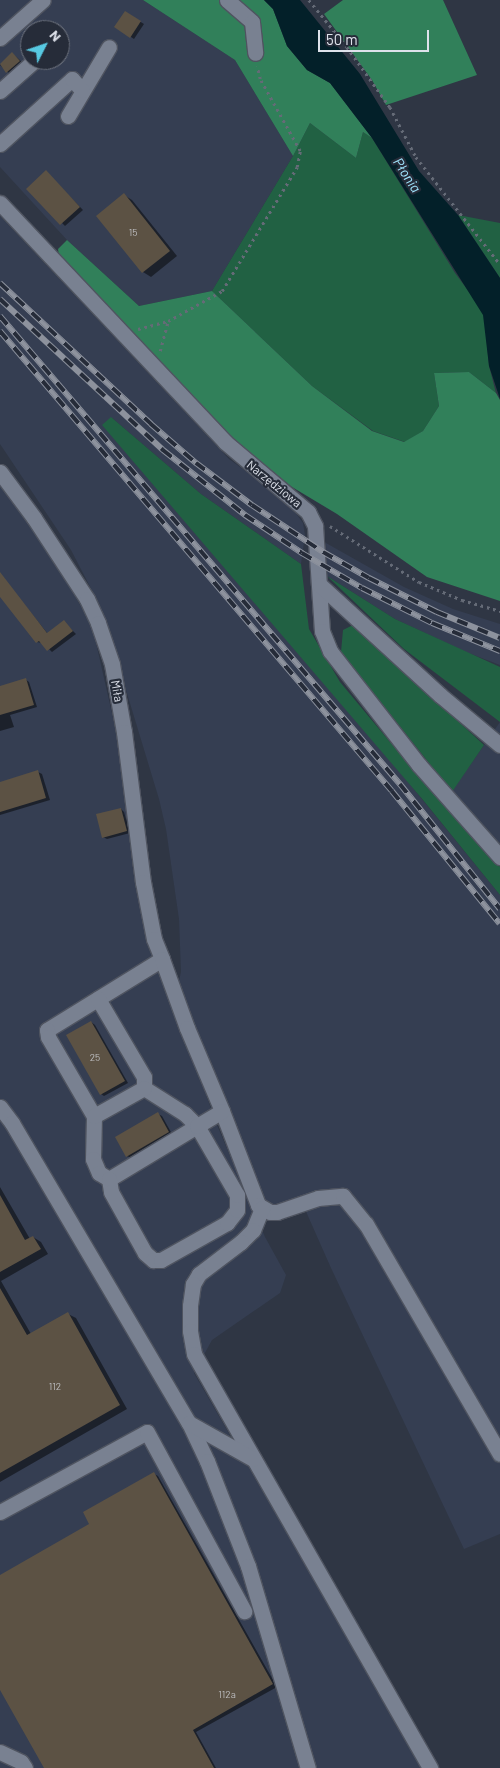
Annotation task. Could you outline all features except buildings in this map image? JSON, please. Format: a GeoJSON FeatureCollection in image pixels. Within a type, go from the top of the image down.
{"type":"FeatureCollection","features":[{"type":"Feature","properties":{"kind":"lane"},"geometry":{"type":"LineString","coordinates":[[29,20],[43,0]]}},
{"type":"Feature","properties":{"kind":"lane"},"geometry":{"type":"LineString","coordinates":[[227,0],[252,22],[255,53]]}},
{"type":"Feature","properties":{"kind":"lane"},"geometry":{"type":"LineString","coordinates":[[0,38],[20,28]]}},
{"type":"Feature","properties":{"kind":"lane"},"geometry":{"type":"LineString","coordinates":[[68,116],[109,47]]}},
{"type":"Feature","properties":{"kind":"lane"},"geometry":{"type":"LineString","coordinates":[[0,91],[24,70]]}},
{"type":"Feature","properties":{"kind":"lane"},"geometry":{"type":"LineString","coordinates":[[0,144],[72,79],[82,90]]}},
{"type":"Feature","properties":{"kind":"lane","name":"Narzędziowa"},"geometry":{"type":"LineString","coordinates":[[0,203],[224,442],[295,499],[312,519]]}},
{"type":"Feature","properties":{"kind":"lane","name":"Miła"},"geometry":{"type":"LineString","coordinates":[[0,472],[34,518],[87,599],[98,623],[109,656],[124,732],[143,882],[154,939],[187,1028],[222,1111],[246,1178],[258,1206],[262,1208]]}},
{"type":"Feature","properties":{"kind":"lane"},"geometry":{"type":"LineString","coordinates":[[312,519],[320,585],[322,631],[335,659],[419,765],[500,857]]}},
{"type":"Feature","properties":{"kind":"lane"},"geometry":{"type":"LineString","coordinates":[[320,585],[440,695],[500,745]]}},
{"type":"Feature","properties":{"kind":"lane"},"geometry":{"type":"LineString","coordinates":[[109,1179],[99,1173],[93,1160],[94,1116],[48,1037],[47,1030],[162,959]]}},
{"type":"Feature","properties":{"kind":"lane"},"geometry":{"type":"LineString","coordinates":[[98,999],[144,1078],[144,1088]]}},
{"type":"Feature","properties":{"kind":"lane"},"geometry":{"type":"LineString","coordinates":[[94,1116],[144,1088]]}},
{"type":"Feature","properties":{"kind":"lane"},"geometry":{"type":"LineString","coordinates":[[109,1179],[110,1192],[145,1253],[153,1260],[161,1260],[227,1223],[237,1210],[237,1195],[197,1126],[185,1114],[144,1088]]}},
{"type":"Feature","properties":{"kind":"lane"},"geometry":{"type":"LineString","coordinates":[[0,1107],[12,1123],[190,1423],[248,1566],[308,1768]]}},
{"type":"Feature","properties":{"kind":"lane"},"geometry":{"type":"LineString","coordinates":[[109,1179],[222,1111]]}},
{"type":"Feature","properties":{"kind":"lane"},"geometry":{"type":"LineString","coordinates":[[430,1768],[194,1354],[190,1331],[190,1306],[193,1284],[199,1274],[242,1242],[253,1230],[262,1208],[277,1212],[318,1198],[343,1196],[366,1224],[500,1454]]}},
{"type":"Feature","properties":{"kind":"lane"},"geometry":{"type":"LineString","coordinates":[[190,1423],[254,1460]]}},
{"type":"Feature","properties":{"kind":"lane"},"geometry":{"type":"LineString","coordinates":[[0,1512],[147,1432],[244,1611]]}},
{"type":"Feature","properties":{"kind":"lane"},"geometry":{"type":"LineString","coordinates":[[0,1752],[21,1762],[25,1768]]}},
{"type":"Feature","properties":{"kind":"path"},"geometry":{"type":"LineString","coordinates":[[309,0],[347,47],[390,107],[416,157],[500,264]]}},
{"type":"Feature","properties":{"kind":"path"},"geometry":{"type":"LineString","coordinates":[[122,333],[168,321],[222,291],[297,167],[300,151],[260,79],[255,53]]}},
{"type":"Feature","properties":{"kind":"path"},"geometry":{"type":"LineString","coordinates":[[155,370],[168,321]]}},
{"type":"Feature","properties":{"kind":"path"},"geometry":{"type":"LineString","coordinates":[[312,519],[336,530],[400,573],[462,600],[500,611]]}},
{"type":"Feature","properties":{"kind":"shaded area"},"geometry":{"type":"Polygon","coordinates":[[[0,0],[143,0],[235,60],[293,156],[212,291],[139,306],[67,240],[0,167],[0,0]]]}},
{"type":"Feature","properties":{"kind":"shaded area"},"geometry":{"type":"Polygon","coordinates":[[[0,216],[229,459],[287,501],[303,523],[305,535],[301,564],[201,494],[111,417],[500,895],[500,1534],[464,1549],[331,1268],[300,1198],[274,1207],[260,1199],[178,985],[181,972],[179,919],[166,829],[159,799],[109,634],[98,602],[71,550],[0,444],[0,216]]]}},
{"type":"Feature","properties":{"kind":"shaded area"},"geometry":{"type":"Polygon","coordinates":[[[0,482],[53,559],[92,625],[116,731],[134,877],[143,919],[217,1125],[265,1237],[286,1275],[280,1293],[212,1340],[194,1373],[260,1487],[431,1768],[0,1768],[0,482]]]}},
{"type":"Feature","properties":{"kind":"shaded area"},"geometry":{"type":"Polygon","coordinates":[[[326,543],[404,587],[453,609],[500,624],[500,665],[466,652],[395,619],[327,576],[326,543]]]}},
{"type":"Feature","properties":{"kind":"shaded area"},"geometry":{"type":"Polygon","coordinates":[[[500,722],[500,867],[443,804],[500,722]]]}},
{"type":"Feature","properties":{"kind":"green space"},"geometry":{"type":"Polygon","coordinates":[[[143,0],[264,0],[273,9],[287,46],[307,70],[330,83],[372,138],[363,132],[356,158],[310,123],[293,156],[235,60],[143,0]]]}},
{"type":"Feature","properties":{"kind":"green space"},"geometry":{"type":"Polygon","coordinates":[[[343,0],[443,0],[477,75],[386,105],[372,80],[324,14],[343,0]]]}},
{"type":"Feature","properties":{"kind":"green space"},"geometry":{"type":"Polygon","coordinates":[[[310,123],[356,158],[363,132],[372,138],[455,273],[484,312],[489,366],[496,393],[469,372],[434,373],[439,406],[423,431],[405,442],[373,431],[312,386],[212,291],[293,156],[310,123]]]}},
{"type":"Feature","properties":{"kind":"green space"},"geometry":{"type":"Polygon","coordinates":[[[458,215],[500,223],[500,278],[458,215]]]}},
{"type":"Feature","properties":{"kind":"green space"},"geometry":{"type":"Polygon","coordinates":[[[67,240],[139,306],[212,291],[312,386],[372,431],[404,442],[423,431],[439,406],[434,373],[469,372],[496,393],[500,400],[500,601],[427,577],[337,514],[292,487],[225,433],[59,256],[58,249],[67,240]]]}},
{"type":"Feature","properties":{"kind":"green space"},"geometry":{"type":"Polygon","coordinates":[[[111,417],[201,494],[301,564],[309,629],[340,682],[420,778],[500,867],[500,895],[423,800],[102,425],[111,417]]]}},
{"type":"Feature","properties":{"kind":"green space"},"geometry":{"type":"Polygon","coordinates":[[[327,576],[395,619],[500,667],[500,722],[404,649],[327,576]]]}},
{"type":"Feature","properties":{"kind":"green space"},"geometry":{"type":"Polygon","coordinates":[[[353,625],[484,745],[452,792],[341,652],[343,630],[353,625]]]}},
{"type":"Feature","properties":{"kind":"water","name":"Płonia"},"geometry":{"type":"Polygon","coordinates":[[[264,0],[300,0],[360,74],[419,171],[458,215],[500,278],[500,399],[489,366],[483,315],[372,138],[330,83],[307,70],[287,46],[273,9],[264,0]]]}},
{"type":"Feature","properties":{"kind":"railway"},"geometry":{"type":"LineString","coordinates":[[0,283],[151,424],[196,463],[252,505],[323,552],[369,578],[437,612],[500,638]]}},
{"type":"Feature","properties":{"kind":"railway"},"geometry":{"type":"LineString","coordinates":[[0,299],[163,450],[245,515],[302,553],[362,588],[432,623],[500,651]]}},
{"type":"Feature","properties":{"kind":"railway"},"geometry":{"type":"LineString","coordinates":[[0,316],[400,784],[500,909]]}},
{"type":"Feature","properties":{"kind":"railway"},"geometry":{"type":"LineString","coordinates":[[0,331],[392,791],[500,924]]}}]}
